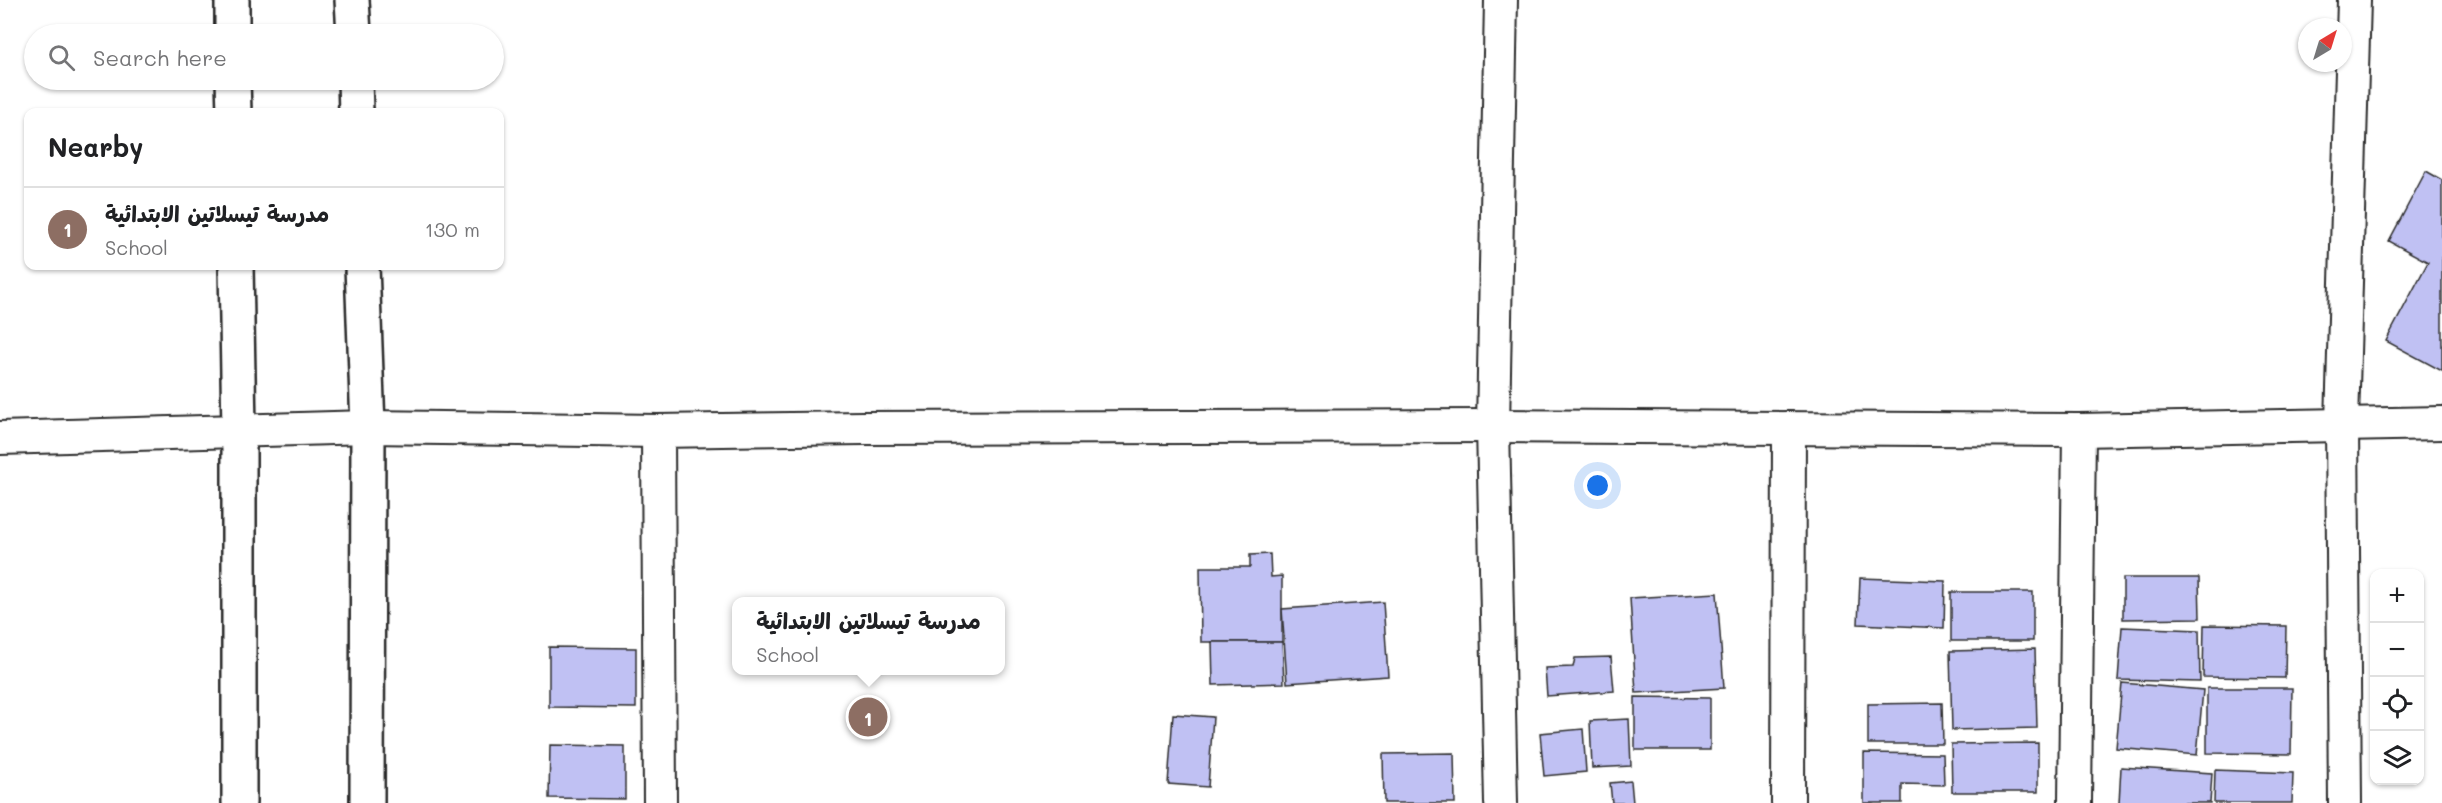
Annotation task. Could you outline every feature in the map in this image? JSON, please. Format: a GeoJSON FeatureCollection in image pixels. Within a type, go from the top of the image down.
{"type":"FeatureCollection","features":[{"type":"Feature","properties":{"kind":"main road"},"geometry":{"type":"LineString","coordinates":[[232,0],[232,24]]}},
{"type":"Feature","properties":{"kind":"main road"},"geometry":{"type":"LineString","coordinates":[[352,0],[353,24]]}},
{"type":"Feature","properties":{"kind":"main road"},"geometry":{"type":"LineString","coordinates":[[233,90],[234,108]]}},
{"type":"Feature","properties":{"kind":"main road"},"geometry":{"type":"LineString","coordinates":[[355,90],[356,108]]}},
{"type":"Feature","properties":{"kind":"main road"},"geometry":{"type":"LineString","coordinates":[[236,270],[239,430],[239,803]]}},
{"type":"Feature","properties":{"kind":"main road"},"geometry":{"type":"LineString","coordinates":[[362,270],[368,427],[367,803]]}},
{"type":"Feature","properties":{"kind":"street"},"geometry":{"type":"LineString","coordinates":[[1501,0],[1493,426],[1501,803]]}},
{"type":"Feature","properties":{"kind":"street"},"geometry":{"type":"LineString","coordinates":[[2345,803],[2342,424],[2354,0]]}},
{"type":"Feature","properties":{"kind":"street"},"geometry":{"type":"LineString","coordinates":[[0,438],[368,427],[658,431],[1493,426],[2079,430],[2442,423]]}},
{"type":"Feature","properties":{"kind":"street"},"geometry":{"type":"LineString","coordinates":[[1788,803],[1789,428]]}},
{"type":"Feature","properties":{"kind":"street"},"geometry":{"type":"LineString","coordinates":[[2075,803],[2079,430]]}},
{"type":"Feature","properties":{"kind":"street"},"geometry":{"type":"LineString","coordinates":[[658,431],[660,803]]}},
{"type":"Feature","properties":{"kind":"building"},"geometry":{"type":"Polygon","coordinates":[[[2426,171],[2442,180],[2442,371],[2386,341],[2428,262],[2389,241],[2426,171]]]}},
{"type":"Feature","properties":{"kind":"building"},"geometry":{"type":"Polygon","coordinates":[[[1270,554],[1271,577],[1282,576],[1282,642],[1201,642],[1200,567],[1250,567],[1250,555],[1270,554]]]}},
{"type":"Feature","properties":{"kind":"building"},"geometry":{"type":"Polygon","coordinates":[[[1860,578],[1945,581],[1944,628],[1858,624],[1860,578]]]}},
{"type":"Feature","properties":{"kind":"building"},"geometry":{"type":"Polygon","coordinates":[[[2123,578],[2199,578],[2200,618],[2123,619],[2123,578]]]}},
{"type":"Feature","properties":{"kind":"building"},"geometry":{"type":"Polygon","coordinates":[[[1951,592],[2033,592],[2033,641],[1951,641],[1951,592]]]}},
{"type":"Feature","properties":{"kind":"building"},"geometry":{"type":"Polygon","coordinates":[[[1717,593],[1724,688],[1636,693],[1630,598],[1717,593]]]}},
{"type":"Feature","properties":{"kind":"building"},"geometry":{"type":"Polygon","coordinates":[[[1383,602],[1388,676],[1287,683],[1282,609],[1383,602]]]}},
{"type":"Feature","properties":{"kind":"building"},"geometry":{"type":"Polygon","coordinates":[[[2204,625],[2286,626],[2285,678],[2203,677],[2204,625]]]}},
{"type":"Feature","properties":{"kind":"building"},"geometry":{"type":"Polygon","coordinates":[[[2122,627],[2199,630],[2200,682],[2118,680],[2122,627]]]}},
{"type":"Feature","properties":{"kind":"building"},"geometry":{"type":"Polygon","coordinates":[[[1212,642],[1282,642],[1284,683],[1213,685],[1212,642]]]}},
{"type":"Feature","properties":{"kind":"building"},"geometry":{"type":"Polygon","coordinates":[[[549,647],[636,648],[636,708],[549,707],[549,647]]]}},
{"type":"Feature","properties":{"kind":"building"},"geometry":{"type":"Polygon","coordinates":[[[2035,649],[2037,728],[1952,730],[1950,651],[2035,649]]]}},
{"type":"Feature","properties":{"kind":"building"},"geometry":{"type":"Polygon","coordinates":[[[1611,657],[1614,691],[1547,696],[1545,668],[1573,667],[1575,658],[1611,657]]]}},
{"type":"Feature","properties":{"kind":"building"},"geometry":{"type":"Polygon","coordinates":[[[2122,683],[2203,690],[2197,755],[2116,748],[2122,683]]]}},
{"type":"Feature","properties":{"kind":"building"},"geometry":{"type":"Polygon","coordinates":[[[2207,688],[2292,688],[2291,754],[2207,753],[2207,688]]]}},
{"type":"Feature","properties":{"kind":"building"},"geometry":{"type":"Polygon","coordinates":[[[1635,697],[1710,698],[1710,750],[1635,750],[1635,697]]]}},
{"type":"Feature","properties":{"kind":"building"},"geometry":{"type":"Polygon","coordinates":[[[1942,703],[1943,744],[1868,744],[1868,704],[1942,703]]]}},
{"type":"Feature","properties":{"kind":"building"},"geometry":{"type":"Polygon","coordinates":[[[1173,714],[1213,717],[1208,787],[1168,784],[1173,714]]]}},
{"type":"Feature","properties":{"kind":"building"},"geometry":{"type":"Polygon","coordinates":[[[1629,719],[1631,766],[1592,768],[1590,721],[1629,719]]]}},
{"type":"Feature","properties":{"kind":"building"},"geometry":{"type":"Polygon","coordinates":[[[1583,729],[1586,772],[1544,776],[1540,733],[1583,729]]]}},
{"type":"Feature","properties":{"kind":"building"},"geometry":{"type":"Polygon","coordinates":[[[2038,743],[2038,792],[1952,792],[1951,744],[2038,743]]]}},
{"type":"Feature","properties":{"kind":"building"},"geometry":{"type":"Polygon","coordinates":[[[550,745],[625,746],[625,799],[549,798],[550,745]]]}},
{"type":"Feature","properties":{"kind":"building"},"geometry":{"type":"Polygon","coordinates":[[[1454,753],[1455,803],[1384,803],[1383,754],[1454,753]]]}},
{"type":"Feature","properties":{"kind":"building"},"geometry":{"type":"Polygon","coordinates":[[[1864,753],[1943,754],[1944,785],[1902,784],[1902,803],[1864,803],[1864,753]]]}},
{"type":"Feature","properties":{"kind":"building"},"geometry":{"type":"Polygon","coordinates":[[[2121,767],[2212,773],[2210,803],[2119,803],[2121,767]]]}},
{"type":"Feature","properties":{"kind":"building"},"geometry":{"type":"Polygon","coordinates":[[[2215,770],[2293,773],[2292,803],[2214,803],[2215,770]]]}},
{"type":"Feature","properties":{"kind":"building"},"geometry":{"type":"Polygon","coordinates":[[[1631,781],[1633,803],[1612,803],[1610,783],[1631,781]]]}},
{"type":"Feature","properties":{"kind":"place","name":"مدرسة تيسلاتين الابتدائية"},"geometry":{"type":"Point","coordinates":[868,717]}}]}
